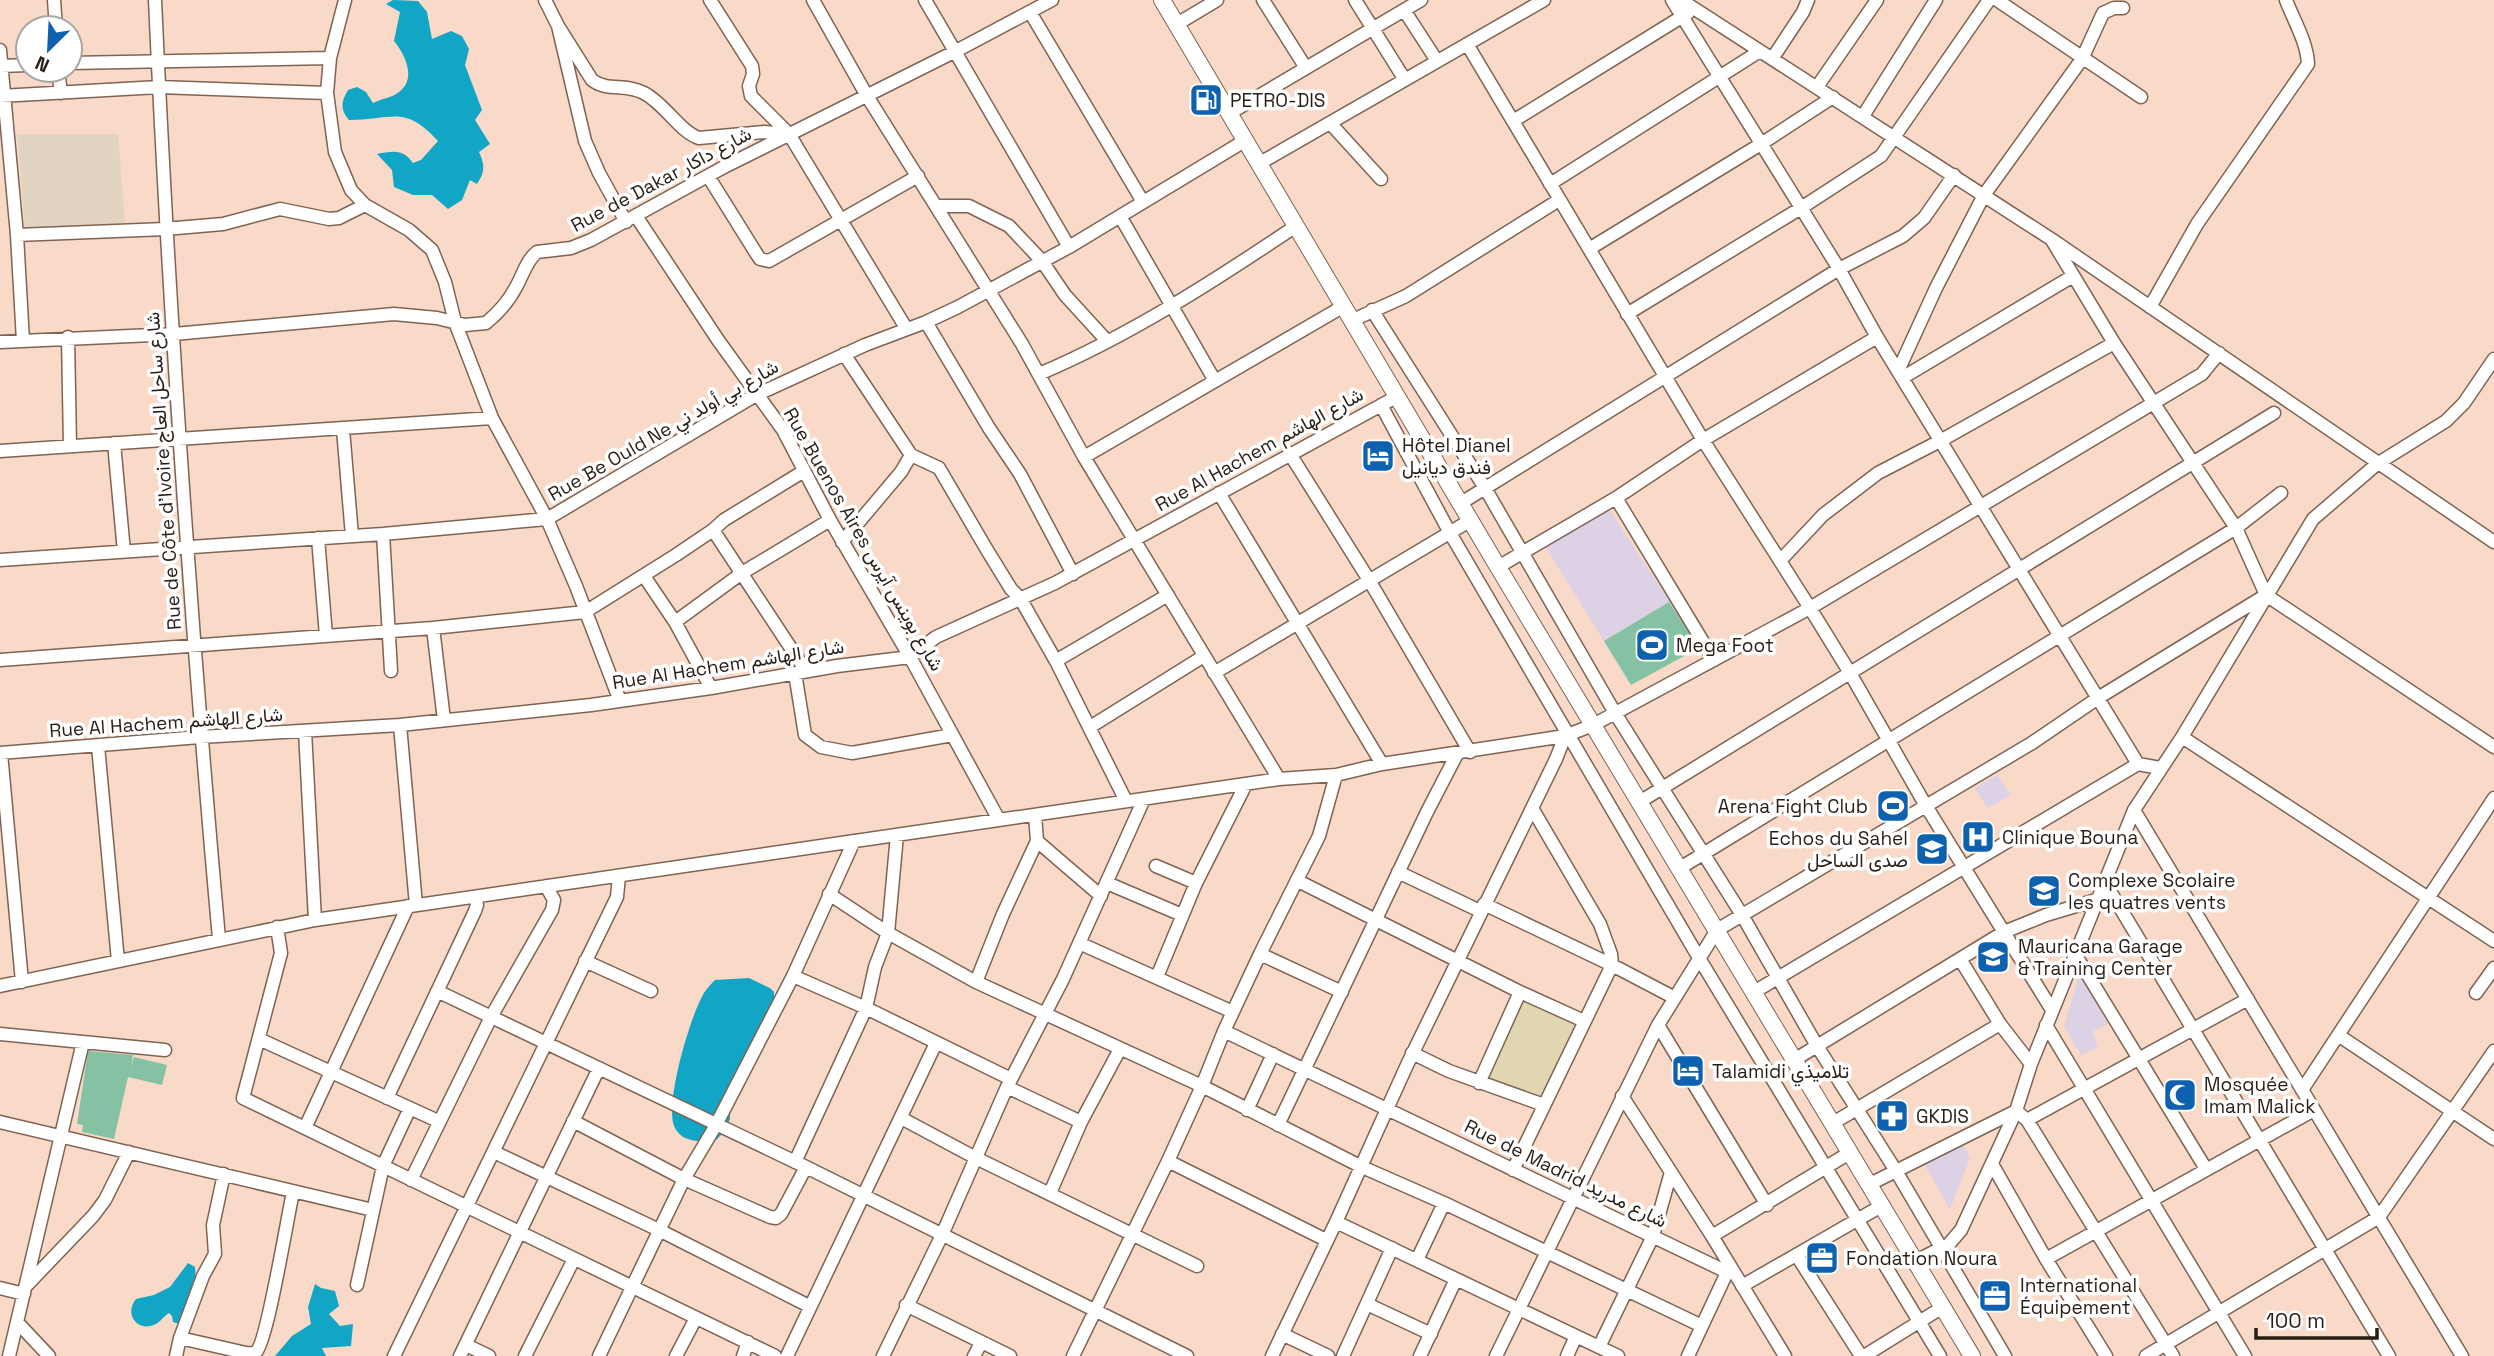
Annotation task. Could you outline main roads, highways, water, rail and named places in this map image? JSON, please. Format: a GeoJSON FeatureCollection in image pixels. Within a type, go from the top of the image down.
{"type":"FeatureCollection","features":[{"type":"Feature","properties":{"kind":"main road"},"geometry":{"type":"LineString","coordinates":[[1163,0],[1593,725],[1972,1356]]}},
{"type":"Feature","properties":{"kind":"water"},"geometry":{"type":"Polygon","coordinates":[[[393,0],[418,1],[427,12],[432,39],[451,31],[462,36],[469,49],[465,65],[482,110],[475,120],[490,144],[479,152],[483,168],[477,184],[470,180],[462,200],[448,209],[432,195],[413,195],[394,187],[392,170],[377,154],[397,152],[413,163],[421,160],[438,141],[426,129],[407,118],[349,120],[343,109],[348,90],[357,87],[366,92],[373,103],[396,94],[404,87],[408,74],[407,66],[394,41],[400,12],[386,4],[393,0]]]}},
{"type":"Feature","properties":{"kind":"water"},"geometry":{"type":"Polygon","coordinates":[[[749,978],[774,992],[774,1006],[729,1100],[730,1119],[724,1132],[714,1142],[687,1139],[678,1133],[672,1117],[675,1081],[692,1020],[704,993],[715,980],[749,978]]]}},
{"type":"Feature","properties":{"kind":"water"},"geometry":{"type":"Polygon","coordinates":[[[188,1263],[195,1267],[195,1282],[193,1298],[183,1325],[173,1322],[169,1313],[150,1326],[135,1321],[131,1311],[136,1299],[154,1295],[170,1287],[188,1263]]]}},
{"type":"Feature","properties":{"kind":"water"},"geometry":{"type":"Polygon","coordinates":[[[315,1284],[335,1291],[339,1306],[329,1314],[340,1326],[353,1324],[351,1346],[322,1348],[326,1356],[275,1356],[292,1336],[311,1324],[308,1307],[315,1284]]]}},
{"type":"Feature","properties":{"kind":"place","name":"PETRO-DIS"},"geometry":{"type":"Point","coordinates":[1206,100]}},
{"type":"Feature","properties":{"kind":"place","name":"Hôtel Dianel فندق ديانيل"},"geometry":{"type":"Point","coordinates":[1378,456]}},
{"type":"Feature","properties":{"kind":"place","name":"Mega Foot"},"geometry":{"type":"Point","coordinates":[1652,645]}},
{"type":"Feature","properties":{"kind":"place","name":"Arena Fight Club"},"geometry":{"type":"Point","coordinates":[1893,806]}},
{"type":"Feature","properties":{"kind":"place","name":"Clinique Bouna"},"geometry":{"type":"Point","coordinates":[1978,837]}},
{"type":"Feature","properties":{"kind":"place","name":"Echos du Sahel صدى الساحل"},"geometry":{"type":"Point","coordinates":[1932,849]}},
{"type":"Feature","properties":{"kind":"place","name":"Complexe Scolaire les quatres vents"},"geometry":{"type":"Point","coordinates":[2044,891]}},
{"type":"Feature","properties":{"kind":"place","name":"Mauricana Garage & Training Center"},"geometry":{"type":"Point","coordinates":[1993,957]}},
{"type":"Feature","properties":{"kind":"place","name":"Talamidi تلاميذي"},"geometry":{"type":"Point","coordinates":[1688,1071]}},
{"type":"Feature","properties":{"kind":"place","name":"Mosquée Imam Malick"},"geometry":{"type":"Point","coordinates":[2180,1095]}},
{"type":"Feature","properties":{"kind":"place","name":"GKDIS"},"geometry":{"type":"Point","coordinates":[1892,1116]}},
{"type":"Feature","properties":{"kind":"place","name":"Fondation Noura"},"geometry":{"type":"Point","coordinates":[1822,1258]}},
{"type":"Feature","properties":{"kind":"place","name":"International Équipement"},"geometry":{"type":"Point","coordinates":[1995,1296]}}]}
